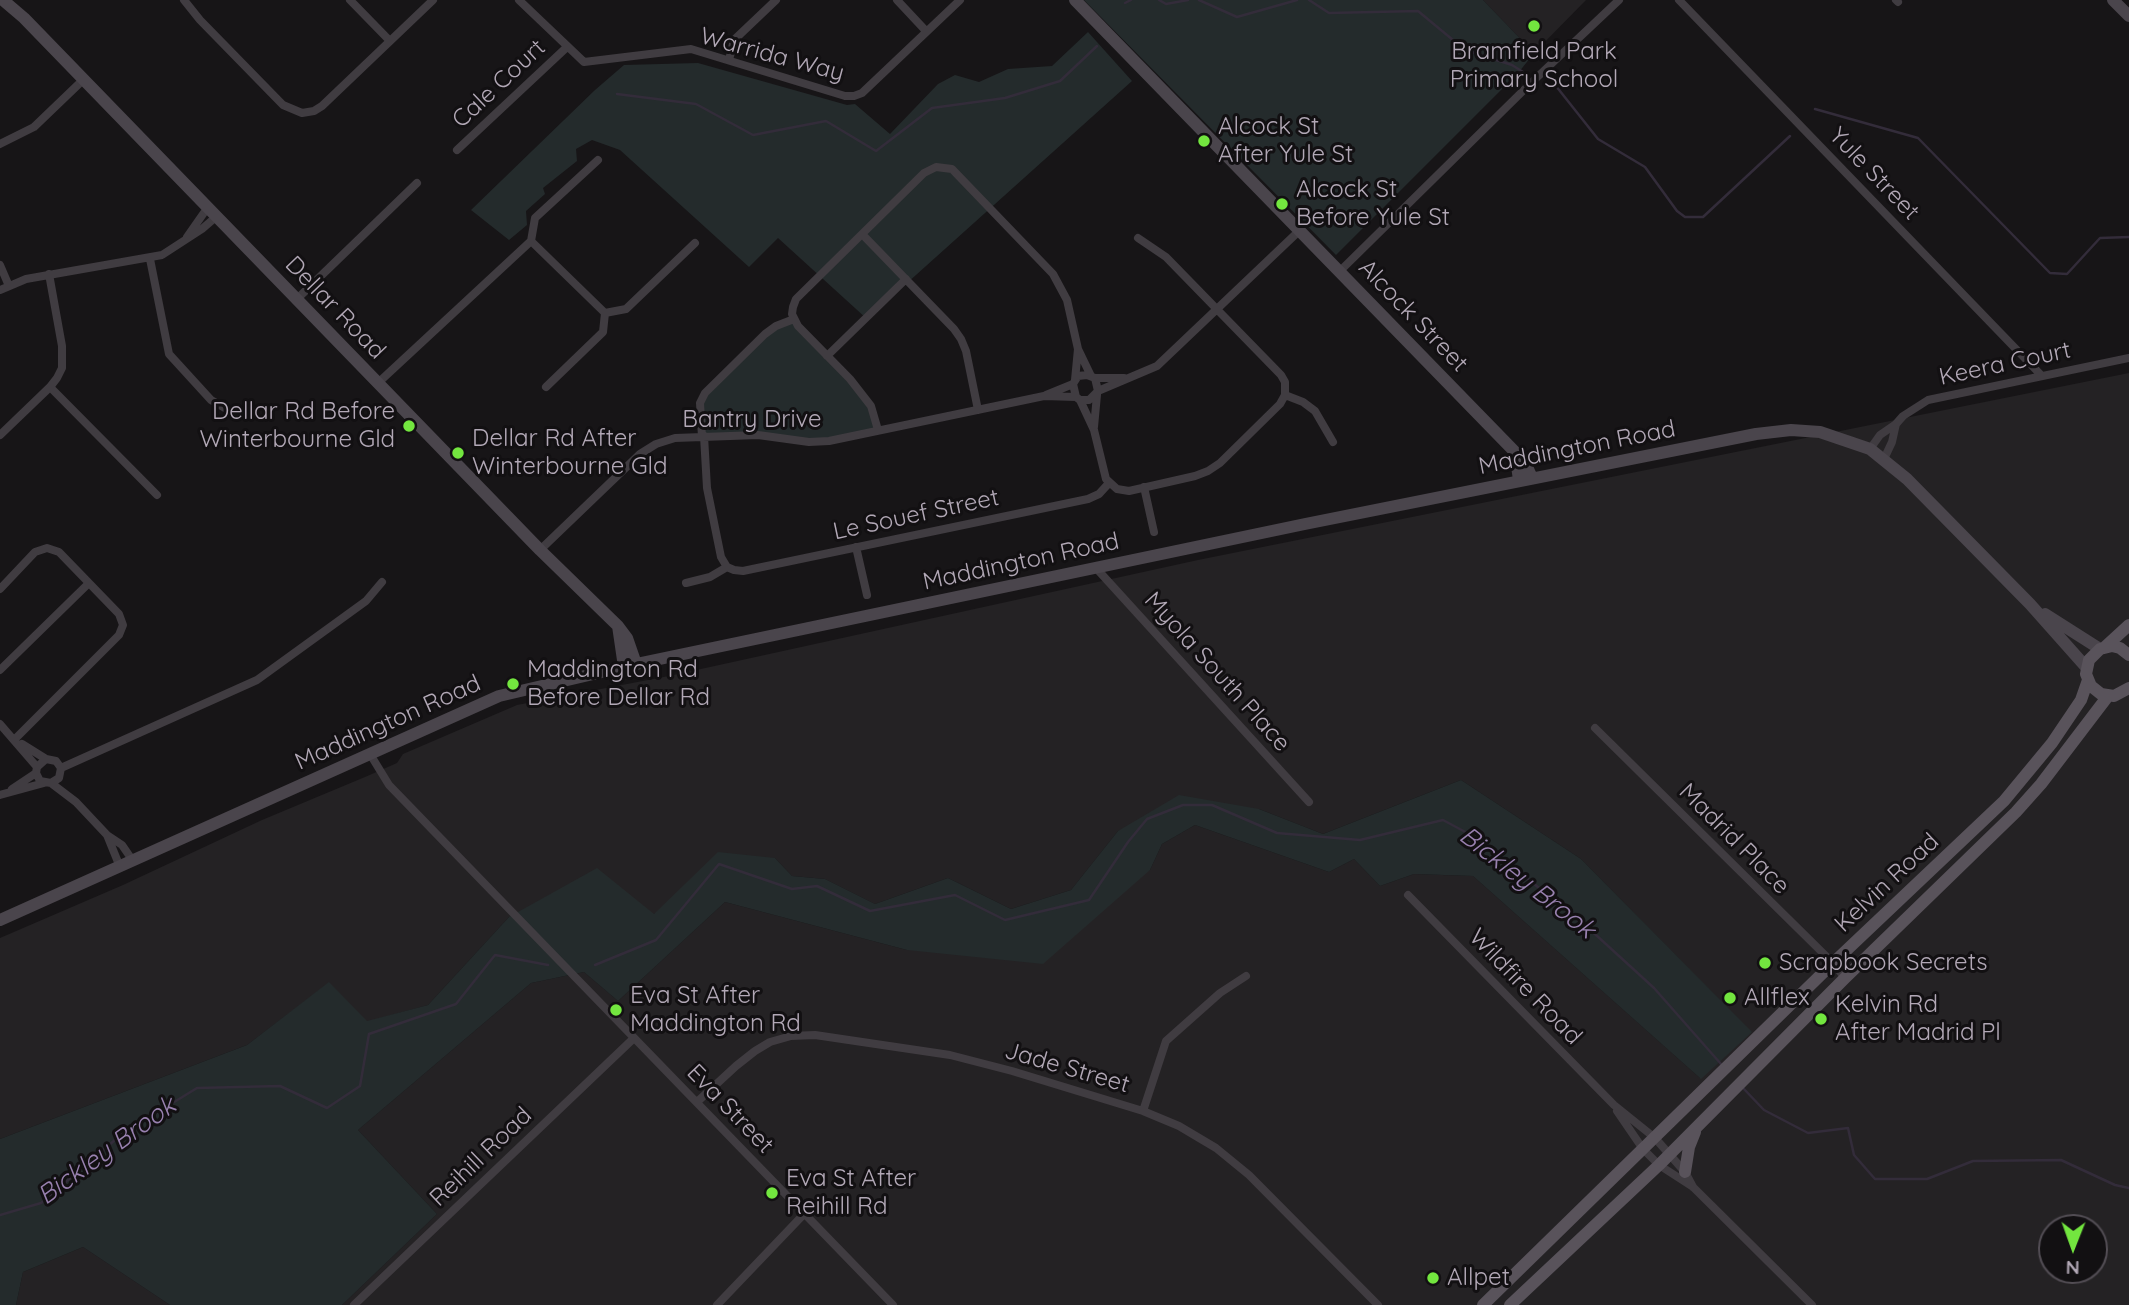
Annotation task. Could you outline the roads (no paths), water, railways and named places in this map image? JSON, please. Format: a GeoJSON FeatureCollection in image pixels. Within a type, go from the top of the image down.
{"type":"FeatureCollection","features":[{"type":"Feature","properties":{"kind":"main road","name":"Dellar Road"},"geometry":{"type":"LineString","coordinates":[[15,0],[24,18]]}},
{"type":"Feature","properties":{"kind":"main road","name":"Alcock Street"},"geometry":{"type":"LineString","coordinates":[[1075,0],[1523,458],[1525,479]]}},
{"type":"Feature","properties":{"kind":"main road"},"geometry":{"type":"LineString","coordinates":[[2113,0],[2129,16]]}},
{"type":"Feature","properties":{"kind":"main road","name":"Dellar Road"},"geometry":{"type":"LineString","coordinates":[[3,1],[24,18],[540,550],[618,626],[627,638],[630,666]]}},
{"type":"Feature","properties":{"kind":"main road","name":"Maddington Road"},"geometry":{"type":"LineString","coordinates":[[0,920],[499,696],[1096,568],[1756,434],[1790,430],[1820,432],[1870,449],[1884,459],[2030,604],[2087,673]]}},
{"type":"Feature","properties":{"kind":"main road","name":"Maddington Road"},"geometry":{"type":"LineString","coordinates":[[2030,604],[2102,648]]}},
{"type":"Feature","properties":{"kind":"main road"},"geometry":{"type":"LineString","coordinates":[[2102,648],[2129,625]]}},
{"type":"Feature","properties":{"kind":"main road"},"geometry":{"type":"LineString","coordinates":[[2102,648],[2120,648],[2129,654]]}},
{"type":"Feature","properties":{"kind":"main road","name":"Kelvin Road"},"geometry":{"type":"LineString","coordinates":[[1483,1305],[2004,800],[2052,743],[2081,700],[2093,654],[2102,648]]}},
{"type":"Feature","properties":{"kind":"main road"},"geometry":{"type":"LineString","coordinates":[[2087,673],[2095,691],[2108,696],[2128,690]]}},
{"type":"Feature","properties":{"kind":"main road","name":"Kelvin Road"},"geometry":{"type":"LineString","coordinates":[[1510,1305],[1659,1165],[1845,978],[2016,812],[2065,754],[2108,696]]}},
{"type":"Feature","properties":{"kind":"main road"},"geometry":{"type":"LineString","coordinates":[[1932,870],[1944,882]]}},
{"type":"Feature","properties":{"kind":"main road"},"geometry":{"type":"LineString","coordinates":[[1685,1172],[1689,1147],[1698,1125]]}},
{"type":"Feature","properties":{"kind":"street"},"geometry":{"type":"LineString","coordinates":[[184,0],[283,105],[300,113],[311,112],[322,106],[433,0]]}},
{"type":"Feature","properties":{"kind":"street"},"geometry":{"type":"LineString","coordinates":[[350,0],[390,41]]}},
{"type":"Feature","properties":{"kind":"street","name":"Warrida Way"},"geometry":{"type":"LineString","coordinates":[[519,0],[584,62],[691,50],[845,96],[862,93],[960,0]]}},
{"type":"Feature","properties":{"kind":"street"},"geometry":{"type":"LineString","coordinates":[[729,60],[734,40],[775,0]]}},
{"type":"Feature","properties":{"kind":"street"},"geometry":{"type":"LineString","coordinates":[[897,0],[926,31]]}},
{"type":"Feature","properties":{"kind":"street"},"geometry":{"type":"LineString","coordinates":[[1340,271],[1619,0]]}},
{"type":"Feature","properties":{"kind":"street","name":"Yule Street"},"geometry":{"type":"LineString","coordinates":[[1679,0],[2041,375]]}},
{"type":"Feature","properties":{"kind":"street","name":"Cale Court"},"geometry":{"type":"LineString","coordinates":[[457,150],[566,47]]}},
{"type":"Feature","properties":{"kind":"street"},"geometry":{"type":"LineString","coordinates":[[0,144],[34,127],[84,79]]}},
{"type":"Feature","properties":{"kind":"street"},"geometry":{"type":"LineString","coordinates":[[379,382],[531,241],[535,218],[598,160]]}},
{"type":"Feature","properties":{"kind":"street"},"geometry":{"type":"LineString","coordinates":[[878,430],[871,406],[862,393],[798,326],[793,307],[796,299],[924,173],[936,167],[952,169],[1053,274],[1067,300],[1078,349],[1098,393],[1094,430]]}},
{"type":"Feature","properties":{"kind":"street"},"geometry":{"type":"LineString","coordinates":[[297,299],[417,183]]}},
{"type":"Feature","properties":{"kind":"street"},"geometry":{"type":"LineString","coordinates":[[0,290],[26,279],[150,258],[176,247],[212,212]]}},
{"type":"Feature","properties":{"kind":"street"},"geometry":{"type":"LineString","coordinates":[[1078,398],[1089,400],[1128,378],[1157,366],[1299,231]]}},
{"type":"Feature","properties":{"kind":"street"},"geometry":{"type":"LineString","coordinates":[[862,234],[961,339],[978,410]]}},
{"type":"Feature","properties":{"kind":"street"},"geometry":{"type":"LineString","coordinates":[[1078,349],[1074,382],[1078,398],[1094,430],[1104,474],[1109,483],[1123,490],[1195,477],[1208,471],[1220,463],[1270,414],[1285,395],[1285,382],[1281,375],[1166,257],[1138,237]]}},
{"type":"Feature","properties":{"kind":"street"},"geometry":{"type":"LineString","coordinates":[[531,241],[606,313]]}},
{"type":"Feature","properties":{"kind":"street"},"geometry":{"type":"LineString","coordinates":[[606,313],[626,309],[695,243]]}},
{"type":"Feature","properties":{"kind":"street"},"geometry":{"type":"LineString","coordinates":[[150,258],[169,354],[211,400],[237,415]]}},
{"type":"Feature","properties":{"kind":"street"},"geometry":{"type":"LineString","coordinates":[[0,265],[9,286]]}},
{"type":"Feature","properties":{"kind":"street"},"geometry":{"type":"LineString","coordinates":[[0,435],[50,387],[62,368],[62,346],[50,274]]}},
{"type":"Feature","properties":{"kind":"street"},"geometry":{"type":"LineString","coordinates":[[827,356],[906,279]]}},
{"type":"Feature","properties":{"kind":"street"},"geometry":{"type":"LineString","coordinates":[[546,387],[603,332],[606,313]]}},
{"type":"Feature","properties":{"kind":"street"},"geometry":{"type":"LineString","coordinates":[[727,566],[721,557],[708,488],[700,404],[705,393],[765,334],[794,319]]}},
{"type":"Feature","properties":{"kind":"street","name":"Keera Court"},"geometry":{"type":"LineString","coordinates":[[1870,449],[1880,435],[1912,409],[1928,400],[2129,358]]}},
{"type":"Feature","properties":{"kind":"street"},"geometry":{"type":"LineString","coordinates":[[1074,382],[1083,375],[1128,378]]}},
{"type":"Feature","properties":{"kind":"street","name":"Bantry Drive"},"geometry":{"type":"LineString","coordinates":[[540,550],[640,454],[656,444],[675,438],[758,435],[819,442],[1044,396],[1074,382]]}},
{"type":"Feature","properties":{"kind":"street"},"geometry":{"type":"LineString","coordinates":[[50,387],[157,495]]}},
{"type":"Feature","properties":{"kind":"street"},"geometry":{"type":"LineString","coordinates":[[1285,395],[1303,402],[1315,411],[1333,442]]}},
{"type":"Feature","properties":{"kind":"street","name":"Bantry Drive"},"geometry":{"type":"LineString","coordinates":[[1044,396],[1078,398]]}},
{"type":"Feature","properties":{"kind":"street"},"geometry":{"type":"LineString","coordinates":[[1884,459],[1896,424]]}},
{"type":"Feature","properties":{"kind":"street","name":"Le Souef Street"},"geometry":{"type":"LineString","coordinates":[[686,583],[710,577],[727,566],[743,570],[1088,499],[1109,483]]}},
{"type":"Feature","properties":{"kind":"street"},"geometry":{"type":"LineString","coordinates":[[1144,487],[1154,532]]}},
{"type":"Feature","properties":{"kind":"street"},"geometry":{"type":"LineString","coordinates":[[856,547],[867,595]]}},
{"type":"Feature","properties":{"kind":"street"},"geometry":{"type":"LineString","coordinates":[[0,589],[35,552],[47,548],[59,552],[119,614],[123,625],[119,635],[16,740]]}},
{"type":"Feature","properties":{"kind":"street","name":"Myola South Place"},"geometry":{"type":"LineString","coordinates":[[1096,568],[1310,802]]}},
{"type":"Feature","properties":{"kind":"street"},"geometry":{"type":"LineString","coordinates":[[0,795],[48,783],[59,769],[89,754],[265,675],[366,601],[382,582]]}},
{"type":"Feature","properties":{"kind":"street"},"geometry":{"type":"LineString","coordinates":[[0,670],[89,583]]}},
{"type":"Feature","properties":{"kind":"street"},"geometry":{"type":"LineString","coordinates":[[0,724],[16,740],[48,783],[76,802],[107,835],[122,845],[133,861]]}},
{"type":"Feature","properties":{"kind":"street","name":"Madrid Place"},"geometry":{"type":"LineString","coordinates":[[1595,728],[1833,963],[1845,978]]}},
{"type":"Feature","properties":{"kind":"street"},"geometry":{"type":"LineString","coordinates":[[16,740],[59,769],[76,802]]}},
{"type":"Feature","properties":{"kind":"street","name":"Eva Street"},"geometry":{"type":"LineString","coordinates":[[370,754],[389,785],[893,1305]]}},
{"type":"Feature","properties":{"kind":"street"},"geometry":{"type":"LineString","coordinates":[[10,791],[46,759]]}},
{"type":"Feature","properties":{"kind":"street"},"geometry":{"type":"LineString","coordinates":[[107,835],[120,867]]}},
{"type":"Feature","properties":{"kind":"street","name":"Wildfire Road"},"geometry":{"type":"LineString","coordinates":[[1408,895],[1614,1105],[1655,1138],[1685,1172],[1693,1187]]}},
{"type":"Feature","properties":{"kind":"street"},"geometry":{"type":"LineString","coordinates":[[1143,1111],[1166,1041],[1220,993],[1246,976]]}},
{"type":"Feature","properties":{"kind":"street","name":"Jade Street"},"geometry":{"type":"LineString","coordinates":[[697,1102],[736,1066],[770,1042],[791,1036],[816,1035],[950,1055],[1143,1111],[1180,1126],[1216,1148],[1241,1168],[1378,1305]]}},
{"type":"Feature","properties":{"kind":"street","name":"Reihill Road"},"geometry":{"type":"LineString","coordinates":[[354,1305],[634,1038]]}},
{"type":"Feature","properties":{"kind":"street","name":"Wildfire Road"},"geometry":{"type":"LineString","coordinates":[[1614,1105],[1643,1149],[1659,1165],[1693,1187],[1812,1305]]}},
{"type":"Feature","properties":{"kind":"street"},"geometry":{"type":"LineString","coordinates":[[716,1305],[804,1214]]}},
{"type":"Feature","properties":{"kind":"waterway"},"geometry":{"type":"LineString","coordinates":[[1125,3],[1131,0]]}},
{"type":"Feature","properties":{"kind":"waterway"},"geometry":{"type":"LineString","coordinates":[[1159,0],[1166,4],[1188,0]]}},
{"type":"Feature","properties":{"kind":"waterway"},"geometry":{"type":"LineString","coordinates":[[1199,0],[1237,17],[1297,0]]}},
{"type":"Feature","properties":{"kind":"waterway"},"geometry":{"type":"LineString","coordinates":[[1309,0],[1329,13],[1418,11],[1465,50],[1512,65],[1523,72]]}},
{"type":"Feature","properties":{"kind":"waterway"},"geometry":{"type":"LineString","coordinates":[[617,94],[696,104],[753,135],[826,121],[876,151],[932,108],[1005,98],[1060,81],[1097,46]]}},
{"type":"Feature","properties":{"kind":"waterway"},"geometry":{"type":"LineString","coordinates":[[1552,81],[1598,139],[1645,167],[1677,211],[1685,217],[1703,217],[1790,136]]}},
{"type":"Feature","properties":{"kind":"waterway"},"geometry":{"type":"LineString","coordinates":[[1815,109],[1918,138],[2050,273],[2067,274],[2100,238],[2129,237]]}},
{"type":"Feature","properties":{"kind":"waterway","name":"Bickley Brook"},"geometry":{"type":"LineString","coordinates":[[595,965],[656,940],[719,864],[792,889],[817,886],[870,911],[955,895],[1005,920],[1089,900],[1147,819],[1183,805],[1212,805],[1277,833],[1360,840],[1443,820],[1482,841],[1596,935],[1654,988],[1721,1064]]}},
{"type":"Feature","properties":{"kind":"waterway","name":"Bickley Brook"},"geometry":{"type":"LineString","coordinates":[[0,1215],[41,1203],[122,1134],[197,1088],[280,1086],[327,1108],[360,1086],[369,1034],[456,1004],[495,955],[548,965]]}},
{"type":"Feature","properties":{"kind":"waterway","name":"Bickley Brook"},"geometry":{"type":"LineString","coordinates":[[1743,1088],[1764,1110],[1808,1133],[1848,1128],[1854,1155],[1875,1179],[1927,1179],[1973,1161],[2061,1160],[2115,1185],[2129,1188]]}},
{"type":"Feature","properties":{"kind":"place","name":"Bramfield Park Primary School"},"geometry":{"type":"Point","coordinates":[1534,26]}},
{"type":"Feature","properties":{"kind":"place","name":"Alcock St After Yule St"},"geometry":{"type":"Point","coordinates":[1204,141]}},
{"type":"Feature","properties":{"kind":"place","name":"Alcock St Before Yule St"},"geometry":{"type":"Point","coordinates":[1282,204]}},
{"type":"Feature","properties":{"kind":"place","name":"Dellar Rd Before Winterbourne Gld"},"geometry":{"type":"Point","coordinates":[409,426]}},
{"type":"Feature","properties":{"kind":"place","name":"Dellar Rd After Winterbourne Gld"},"geometry":{"type":"Point","coordinates":[458,453]}},
{"type":"Feature","properties":{"kind":"place","name":"Maddington Rd Before Dellar Rd"},"geometry":{"type":"Point","coordinates":[513,684]}},
{"type":"Feature","properties":{"kind":"place","name":"Scrapbook Secrets"},"geometry":{"type":"Point","coordinates":[1765,963]}},
{"type":"Feature","properties":{"kind":"place","name":"Allflex"},"geometry":{"type":"Point","coordinates":[1730,998]}},
{"type":"Feature","properties":{"kind":"place","name":"Eva St After Maddington Rd"},"geometry":{"type":"Point","coordinates":[616,1010]}},
{"type":"Feature","properties":{"kind":"place","name":"Kelvin Rd After Madrid Pl"},"geometry":{"type":"Point","coordinates":[1821,1019]}},
{"type":"Feature","properties":{"kind":"place","name":"Eva St After Reihill Rd"},"geometry":{"type":"Point","coordinates":[772,1193]}},
{"type":"Feature","properties":{"kind":"place","name":"Allpet"},"geometry":{"type":"Point","coordinates":[1433,1278]}}]}
